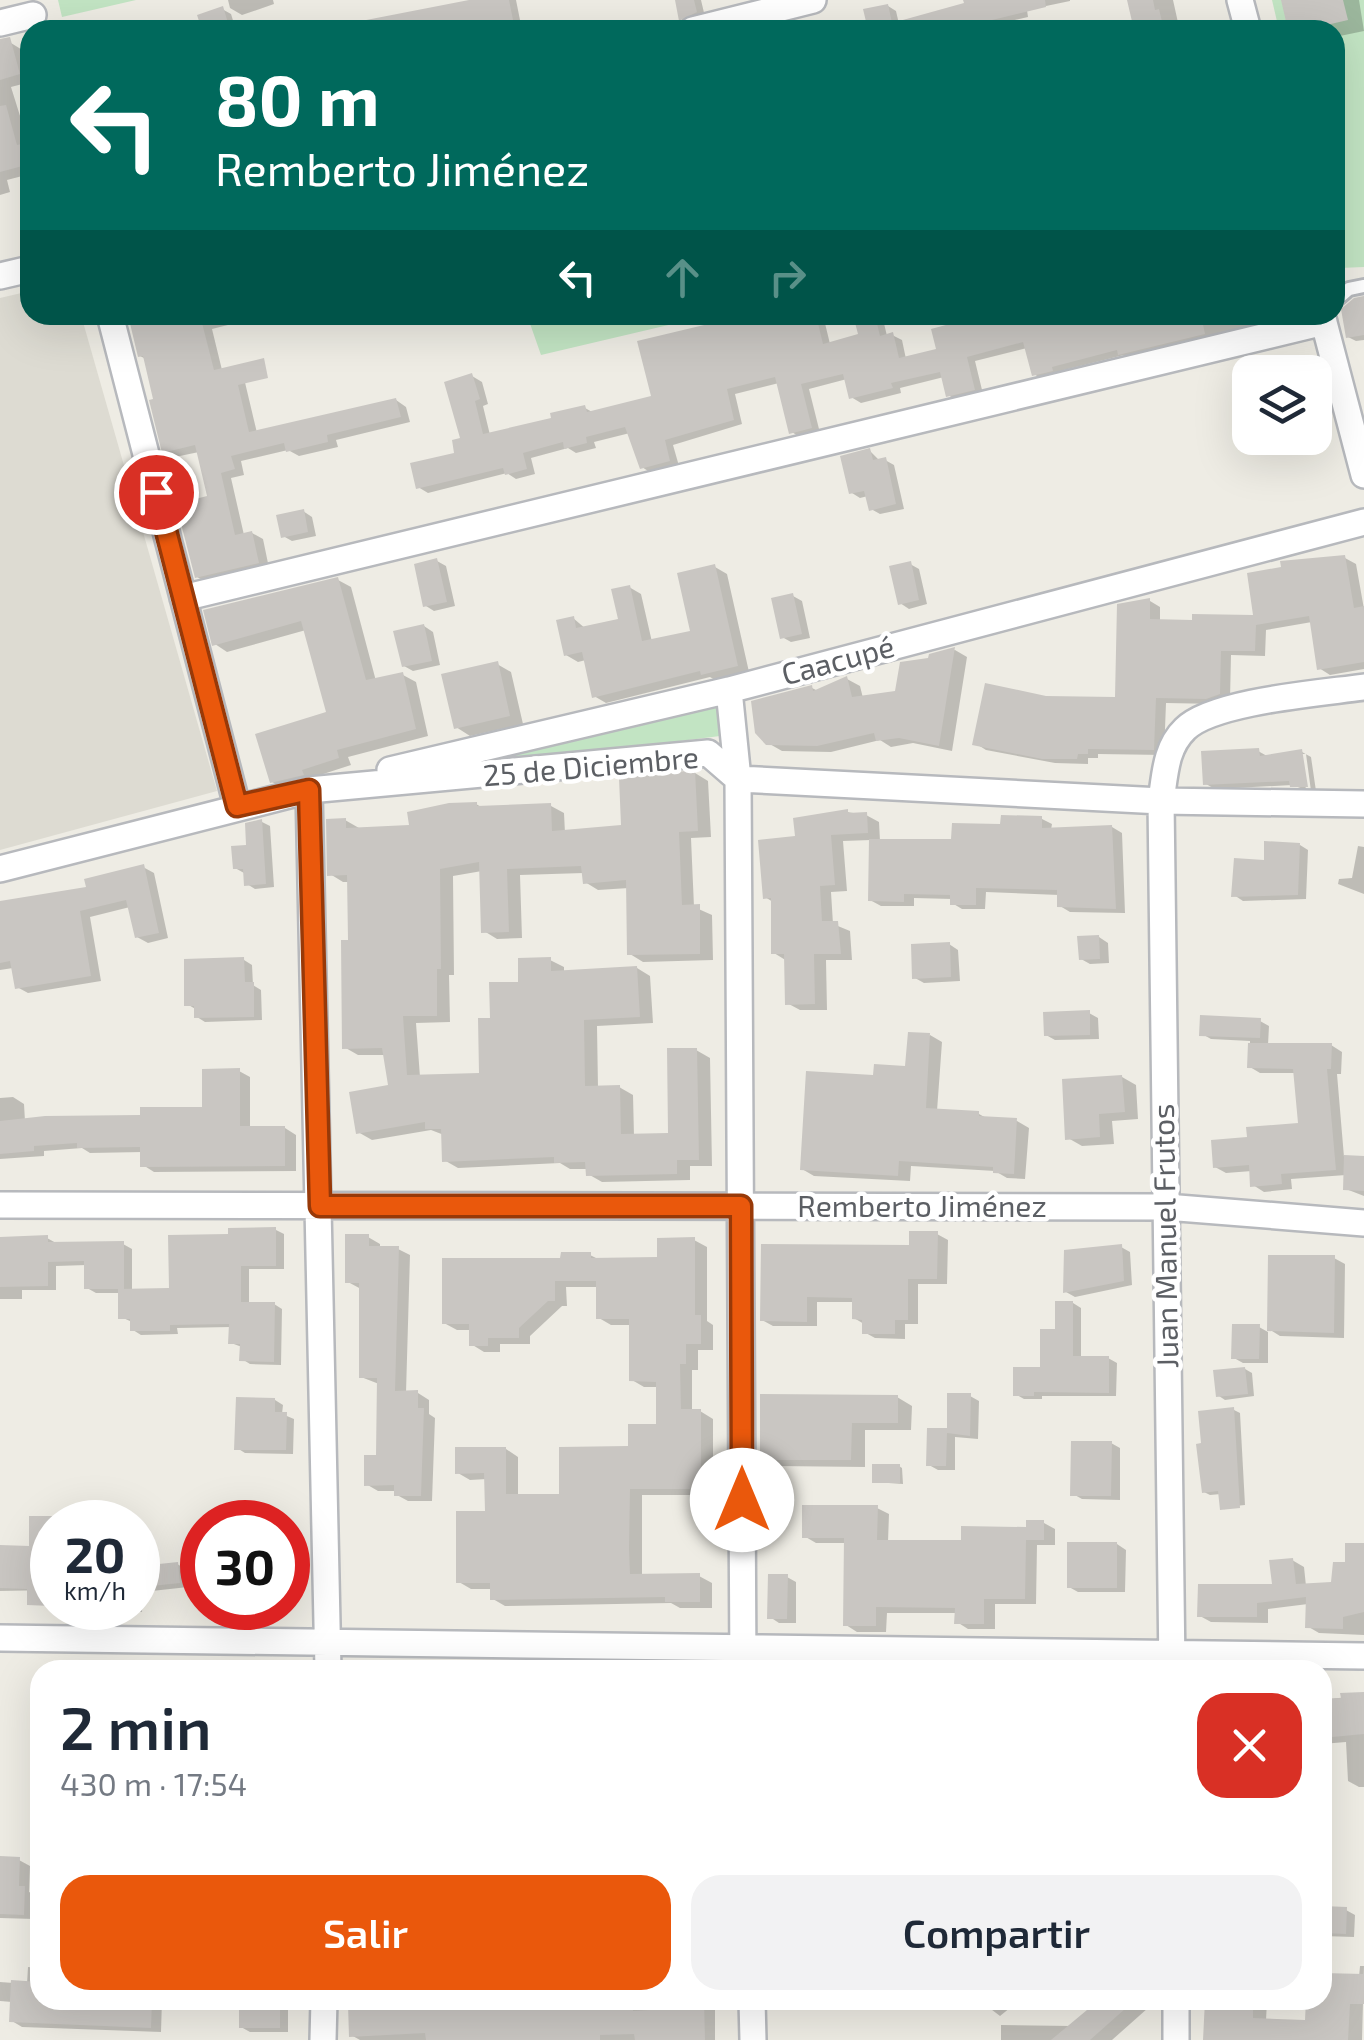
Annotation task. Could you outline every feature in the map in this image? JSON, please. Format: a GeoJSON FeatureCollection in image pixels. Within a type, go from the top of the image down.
{"type":"FeatureCollection","features":[{"type":"Feature","properties":{"kind":"street"},"geometry":{"type":"LineString","coordinates":[[733,20],[813,0]]}},
{"type":"Feature","properties":{"kind":"street"},"geometry":{"type":"LineString","coordinates":[[0,23],[33,15]]}},
{"type":"Feature","properties":{"kind":"street"},"geometry":{"type":"LineString","coordinates":[[113,325],[237,806]]}},
{"type":"Feature","properties":{"kind":"street"},"geometry":{"type":"LineString","coordinates":[[183,598],[1279,325]]}},
{"type":"Feature","properties":{"kind":"street"},"geometry":{"type":"LineString","coordinates":[[1330,325],[1364,475]]}},
{"type":"Feature","properties":{"kind":"street","name":"Caacupé"},"geometry":{"type":"LineString","coordinates":[[309,790],[728,690],[1364,522]]}},
{"type":"Feature","properties":{"kind":"street","name":"Juan Manuel Frutos"},"geometry":{"type":"LineString","coordinates":[[1172,1660],[1161,801],[1168,756],[1185,729],[1215,711],[1364,686]]}},
{"type":"Feature","properties":{"kind":"street"},"geometry":{"type":"LineString","coordinates":[[728,690],[738,779],[743,1659]]}},
{"type":"Feature","properties":{"kind":"street","name":"25 de Diciembre"},"geometry":{"type":"LineString","coordinates":[[0,869],[309,790],[708,753],[738,779],[1161,801],[1364,804]]}},
{"type":"Feature","properties":{"kind":"street"},"geometry":{"type":"LineString","coordinates":[[309,790],[328,1660]]}},
{"type":"Feature","properties":{"kind":"street","name":"Remberto Jiménez"},"geometry":{"type":"LineString","coordinates":[[0,1205],[1166,1207],[1364,1223]]}},
{"type":"Feature","properties":{"kind":"street"},"geometry":{"type":"LineString","coordinates":[[0,1638],[328,1642],[743,1659],[886,1660]]}},
{"type":"Feature","properties":{"kind":"street"},"geometry":{"type":"LineString","coordinates":[[1236,1660],[1364,1656]]}},
{"type":"Feature","properties":{"kind":"street"},"geometry":{"type":"LineString","coordinates":[[323,2040],[324,2010]]}},
{"type":"Feature","properties":{"kind":"street"},"geometry":{"type":"LineString","coordinates":[[752,2010],[752,2040]]}},
{"type":"Feature","properties":{"kind":"street"},"geometry":{"type":"LineString","coordinates":[[1176,2010],[1176,2040]]}},
{"type":"Feature","properties":{"kind":"shaded area"},"geometry":{"type":"Polygon","coordinates":[[[20,293],[20,325],[84,325],[217,791],[0,850],[0,298],[20,293]]]}},
{"type":"Feature","properties":{"kind":"green space"},"geometry":{"type":"Polygon","coordinates":[[[58,0],[136,0],[62,17],[58,0]]]}},
{"type":"Feature","properties":{"kind":"green space"},"geometry":{"type":"Polygon","coordinates":[[[1272,0],[1364,0],[1364,267],[1345,268],[1345,20],[1277,20],[1272,0]]]}},
{"type":"Feature","properties":{"kind":"green space"},"geometry":{"type":"Polygon","coordinates":[[[530,325],[668,325],[541,355],[530,325]]]}},
{"type":"Feature","properties":{"kind":"green space"},"geometry":{"type":"Polygon","coordinates":[[[716,705],[720,736],[442,771],[716,705]]]}},
{"type":"Feature","properties":{"kind":"building"},"geometry":{"type":"Polygon","coordinates":[[[469,0],[509,0],[513,20],[366,20],[469,0]]]}},
{"type":"Feature","properties":{"kind":"building"},"geometry":{"type":"Polygon","coordinates":[[[675,0],[694,0],[697,12],[679,20],[675,0]]]}},
{"type":"Feature","properties":{"kind":"building"},"geometry":{"type":"Polygon","coordinates":[[[963,0],[1045,0],[1046,7],[992,20],[903,20],[964,3],[963,0]]]}},
{"type":"Feature","properties":{"kind":"building"},"geometry":{"type":"Polygon","coordinates":[[[1127,0],[1153,0],[1162,20],[1132,20],[1127,0]]]}},
{"type":"Feature","properties":{"kind":"building"},"geometry":{"type":"Polygon","coordinates":[[[1281,0],[1343,0],[1348,20],[1345,21],[1286,20],[1281,0]]]}},
{"type":"Feature","properties":{"kind":"building"},"geometry":{"type":"Polygon","coordinates":[[[888,4],[891,20],[866,20],[863,9],[888,4]]]}},
{"type":"Feature","properties":{"kind":"building"},"geometry":{"type":"Polygon","coordinates":[[[223,6],[227,20],[199,20],[197,15],[223,6]]]}},
{"type":"Feature","properties":{"kind":"building"},"geometry":{"type":"Polygon","coordinates":[[[10,37],[20,74],[0,80],[0,39],[10,37]]]}},
{"type":"Feature","properties":{"kind":"building"},"geometry":{"type":"Polygon","coordinates":[[[6,105],[17,145],[20,144],[20,167],[0,172],[0,106],[6,105]]]}},
{"type":"Feature","properties":{"kind":"building"},"geometry":{"type":"Polygon","coordinates":[[[1364,296],[1364,335],[1346,338],[1345,306],[1364,296]]]}},
{"type":"Feature","properties":{"kind":"building"},"geometry":{"type":"Polygon","coordinates":[[[130,325],[203,325],[214,370],[264,358],[268,378],[238,385],[249,432],[396,398],[401,417],[327,435],[328,442],[286,452],[284,443],[231,456],[235,469],[221,473],[235,535],[252,531],[259,563],[195,578],[176,504],[207,496],[195,445],[162,453],[143,356],[138,357],[130,325]]]}},
{"type":"Feature","properties":{"kind":"building"},"geometry":{"type":"Polygon","coordinates":[[[704,325],[818,325],[823,344],[858,334],[856,325],[877,325],[880,336],[893,332],[899,358],[936,349],[931,329],[946,325],[1203,325],[1205,334],[1118,355],[1117,350],[1032,376],[1023,342],[967,357],[975,390],[946,397],[940,372],[891,383],[893,388],[849,399],[843,374],[801,384],[812,428],[789,434],[775,377],[727,389],[734,420],[665,440],[670,461],[640,469],[625,427],[586,437],[587,443],[564,449],[563,442],[523,453],[527,469],[505,475],[503,468],[416,489],[410,463],[454,453],[452,440],[460,438],[444,382],[472,373],[480,399],[475,401],[483,434],[551,418],[550,413],[585,405],[587,412],[651,396],[637,341],[704,325]]]}},
{"type":"Feature","properties":{"kind":"building"},"geometry":{"type":"Polygon","coordinates":[[[870,448],[873,460],[886,457],[896,504],[869,511],[864,491],[849,494],[840,456],[870,448]]]}},
{"type":"Feature","properties":{"kind":"building"},"geometry":{"type":"Polygon","coordinates":[[[304,509],[308,532],[281,538],[276,515],[304,509]]]}},
{"type":"Feature","properties":{"kind":"building"},"geometry":{"type":"Polygon","coordinates":[[[1345,555],[1354,608],[1364,606],[1364,662],[1317,670],[1309,616],[1256,625],[1255,651],[1221,651],[1220,694],[1206,699],[1156,698],[1154,750],[1088,749],[1088,754],[1078,754],[1077,759],[1042,759],[972,745],[985,683],[1046,696],[1115,697],[1117,604],[1150,598],[1150,619],[1192,620],[1192,614],[1253,615],[1247,573],[1281,567],[1280,561],[1345,555]]]}},
{"type":"Feature","properties":{"kind":"building"},"geometry":{"type":"Polygon","coordinates":[[[437,558],[447,602],[423,607],[414,564],[437,558]]]}},
{"type":"Feature","properties":{"kind":"building"},"geometry":{"type":"Polygon","coordinates":[[[911,561],[919,600],[898,605],[889,566],[911,561]]]}},
{"type":"Feature","properties":{"kind":"building"},"geometry":{"type":"Polygon","coordinates":[[[715,564],[738,666],[701,675],[700,671],[592,698],[582,652],[564,656],[556,620],[574,616],[576,628],[618,619],[611,589],[630,585],[642,641],[690,631],[677,573],[715,564]]]}},
{"type":"Feature","properties":{"kind":"building"},"geometry":{"type":"Polygon","coordinates":[[[338,577],[366,680],[403,672],[416,729],[337,750],[339,758],[302,770],[304,775],[270,783],[255,734],[326,712],[301,621],[212,646],[203,610],[338,577]]]}},
{"type":"Feature","properties":{"kind":"building"},"geometry":{"type":"Polygon","coordinates":[[[793,593],[802,634],[780,639],[771,598],[793,593]]]}},
{"type":"Feature","properties":{"kind":"building"},"geometry":{"type":"Polygon","coordinates":[[[424,624],[432,661],[402,667],[393,631],[424,624]]]}},
{"type":"Feature","properties":{"kind":"building"},"geometry":{"type":"Polygon","coordinates":[[[955,647],[939,746],[899,738],[876,741],[874,733],[817,746],[766,745],[755,733],[751,701],[812,685],[813,691],[847,676],[852,697],[895,691],[900,662],[928,658],[929,654],[955,647]]]}},
{"type":"Feature","properties":{"kind":"building"},"geometry":{"type":"Polygon","coordinates":[[[498,661],[510,716],[454,729],[441,674],[498,661]]]}},
{"type":"Feature","properties":{"kind":"building"},"geometry":{"type":"Polygon","coordinates":[[[1259,748],[1260,756],[1302,749],[1308,787],[1290,787],[1289,781],[1203,785],[1201,751],[1259,748]]]}},
{"type":"Feature","properties":{"kind":"building"},"geometry":{"type":"Polygon","coordinates":[[[695,770],[698,831],[679,832],[682,905],[700,904],[700,954],[627,955],[626,880],[583,884],[581,866],[507,869],[509,932],[481,933],[479,862],[440,869],[441,969],[437,969],[437,1016],[403,1016],[407,1075],[479,1073],[478,1018],[490,1018],[489,982],[518,982],[518,958],[551,957],[551,971],[637,966],[640,1017],[584,1020],[585,1086],[620,1085],[621,1134],[668,1133],[667,1048],[697,1048],[699,1160],[677,1160],[677,1174],[586,1176],[585,1162],[554,1163],[554,1157],[442,1162],[441,1129],[425,1129],[425,1122],[356,1134],[349,1092],[388,1085],[382,1048],[342,1049],[341,940],[348,940],[347,875],[327,876],[326,819],[346,818],[346,828],[409,825],[407,812],[449,803],[551,803],[552,831],[621,825],[619,778],[695,770]]]}},
{"type":"Feature","properties":{"kind":"building"},"geometry":{"type":"Polygon","coordinates":[[[848,809],[848,813],[867,812],[868,833],[831,835],[835,885],[820,886],[822,921],[838,921],[841,954],[814,954],[815,1004],[785,1005],[784,954],[771,954],[771,898],[763,899],[758,840],[795,836],[793,818],[848,809]]]}},
{"type":"Feature","properties":{"kind":"building"},"geometry":{"type":"Polygon","coordinates":[[[1001,815],[1042,816],[1042,828],[1112,825],[1116,909],[1057,907],[1057,890],[976,888],[976,905],[950,905],[950,895],[904,894],[904,902],[868,901],[869,839],[951,839],[952,823],[1000,824],[1001,815]]]}},
{"type":"Feature","properties":{"kind":"building"},"geometry":{"type":"Polygon","coordinates":[[[262,819],[266,884],[244,886],[243,869],[233,869],[231,846],[246,845],[245,823],[262,819]]]}},
{"type":"Feature","properties":{"kind":"building"},"geometry":{"type":"Polygon","coordinates":[[[1264,841],[1300,843],[1298,895],[1231,897],[1234,858],[1264,860],[1264,841]]]}},
{"type":"Feature","properties":{"kind":"building"},"geometry":{"type":"Polygon","coordinates":[[[144,864],[159,933],[135,938],[126,900],[80,911],[91,976],[15,989],[10,961],[0,963],[0,901],[86,887],[84,879],[144,864]]]}},
{"type":"Feature","properties":{"kind":"building"},"geometry":{"type":"Polygon","coordinates":[[[1099,935],[1100,959],[1079,960],[1077,936],[1099,935]]]}},
{"type":"Feature","properties":{"kind":"building"},"geometry":{"type":"Polygon","coordinates":[[[950,942],[951,977],[912,979],[911,944],[950,942]]]}},
{"type":"Feature","properties":{"kind":"building"},"geometry":{"type":"Polygon","coordinates":[[[244,957],[245,982],[254,982],[254,1017],[194,1018],[194,1006],[184,1006],[184,959],[244,957]]]}},
{"type":"Feature","properties":{"kind":"building"},"geometry":{"type":"Polygon","coordinates":[[[1090,1010],[1090,1035],[1044,1036],[1043,1012],[1090,1010]]]}},
{"type":"Feature","properties":{"kind":"building"},"geometry":{"type":"Polygon","coordinates":[[[1200,1015],[1261,1018],[1260,1038],[1199,1036],[1200,1015]]]}},
{"type":"Feature","properties":{"kind":"building"},"geometry":{"type":"Polygon","coordinates":[[[908,1032],[930,1033],[926,1108],[1017,1118],[1014,1174],[993,1173],[993,1167],[899,1161],[898,1176],[800,1170],[806,1071],[873,1075],[874,1064],[905,1066],[908,1032]]]}},
{"type":"Feature","properties":{"kind":"building"},"geometry":{"type":"Polygon","coordinates":[[[1248,1043],[1332,1043],[1331,1069],[1327,1069],[1336,1170],[1281,1174],[1282,1184],[1250,1187],[1249,1165],[1213,1168],[1211,1140],[1247,1137],[1246,1127],[1298,1123],[1293,1069],[1247,1068],[1248,1043]]]}},
{"type":"Feature","properties":{"kind":"building"},"geometry":{"type":"Polygon","coordinates":[[[240,1068],[240,1126],[285,1126],[285,1166],[140,1167],[140,1147],[77,1148],[77,1143],[34,1146],[34,1151],[0,1154],[0,1121],[45,1116],[140,1115],[140,1107],[202,1107],[202,1069],[240,1068]]]}},
{"type":"Feature","properties":{"kind":"building"},"geometry":{"type":"Polygon","coordinates":[[[1122,1075],[1125,1112],[1099,1114],[1100,1137],[1065,1140],[1062,1079],[1122,1075]]]}},
{"type":"Feature","properties":{"kind":"building"},"geometry":{"type":"Polygon","coordinates":[[[1344,1155],[1364,1156],[1364,1191],[1343,1190],[1344,1155]]]}},
{"type":"Feature","properties":{"kind":"building"},"geometry":{"type":"Polygon","coordinates":[[[276,1227],[276,1266],[241,1266],[241,1302],[275,1302],[274,1362],[239,1361],[240,1344],[228,1344],[229,1324],[170,1325],[170,1331],[130,1331],[130,1319],[118,1319],[118,1289],[169,1288],[168,1235],[228,1234],[228,1228],[276,1227]]]}},
{"type":"Feature","properties":{"kind":"building"},"geometry":{"type":"Polygon","coordinates":[[[909,1231],[938,1231],[937,1279],[908,1279],[908,1320],[895,1320],[895,1334],[862,1334],[862,1320],[852,1319],[852,1298],[807,1297],[807,1322],[760,1321],[761,1244],[909,1245],[909,1231]]]}},
{"type":"Feature","properties":{"kind":"building"},"geometry":{"type":"Polygon","coordinates":[[[345,1234],[369,1234],[369,1246],[399,1246],[395,1391],[418,1390],[418,1408],[424,1408],[421,1496],[394,1496],[394,1485],[364,1486],[364,1455],[376,1455],[377,1378],[359,1378],[359,1283],[345,1283],[345,1234]]]}},
{"type":"Feature","properties":{"kind":"building"},"geometry":{"type":"Polygon","coordinates":[[[48,1235],[48,1242],[124,1241],[124,1289],[84,1289],[84,1261],[48,1262],[48,1286],[0,1287],[0,1237],[48,1235]]]}},
{"type":"Feature","properties":{"kind":"building"},"geometry":{"type":"Polygon","coordinates":[[[695,1237],[695,1315],[701,1315],[701,1344],[686,1344],[686,1364],[680,1364],[681,1409],[701,1409],[701,1489],[630,1489],[629,1549],[630,1574],[700,1573],[700,1602],[665,1602],[665,1597],[490,1600],[490,1583],[456,1583],[456,1511],[485,1511],[484,1473],[455,1474],[455,1447],[506,1447],[506,1494],[559,1494],[559,1447],[628,1446],[628,1424],[656,1424],[656,1382],[629,1381],[629,1319],[596,1319],[596,1281],[555,1281],[555,1301],[548,1301],[519,1328],[519,1338],[488,1338],[488,1346],[469,1346],[469,1324],[442,1324],[442,1258],[560,1258],[561,1252],[591,1252],[591,1258],[657,1257],[657,1238],[695,1237]]]}},
{"type":"Feature","properties":{"kind":"building"},"geometry":{"type":"Polygon","coordinates":[[[1122,1244],[1124,1281],[1063,1293],[1064,1250],[1122,1244]]]}},
{"type":"Feature","properties":{"kind":"building"},"geometry":{"type":"Polygon","coordinates":[[[1268,1255],[1335,1255],[1334,1333],[1267,1331],[1268,1255]]]}},
{"type":"Feature","properties":{"kind":"building"},"geometry":{"type":"Polygon","coordinates":[[[1055,1301],[1073,1301],[1073,1356],[1109,1356],[1109,1393],[1034,1392],[1034,1396],[1013,1396],[1013,1367],[1040,1367],[1040,1329],[1055,1329],[1055,1301]]]}},
{"type":"Feature","properties":{"kind":"building"},"geometry":{"type":"Polygon","coordinates":[[[1232,1324],[1260,1324],[1259,1359],[1231,1359],[1232,1324]]]}},
{"type":"Feature","properties":{"kind":"building"},"geometry":{"type":"Polygon","coordinates":[[[1245,1367],[1248,1394],[1216,1397],[1213,1370],[1245,1367]]]}},
{"type":"Feature","properties":{"kind":"building"},"geometry":{"type":"Polygon","coordinates":[[[947,1393],[971,1393],[970,1436],[947,1433],[946,1466],[926,1466],[927,1428],[947,1428],[947,1393]]]}},
{"type":"Feature","properties":{"kind":"building"},"geometry":{"type":"Polygon","coordinates":[[[760,1394],[898,1395],[898,1423],[852,1423],[851,1460],[760,1460],[760,1394]]]}},
{"type":"Feature","properties":{"kind":"building"},"geometry":{"type":"Polygon","coordinates":[[[236,1397],[275,1398],[275,1412],[287,1412],[286,1450],[234,1450],[236,1397]]]}},
{"type":"Feature","properties":{"kind":"building"},"geometry":{"type":"Polygon","coordinates":[[[1234,1407],[1240,1508],[1220,1510],[1218,1491],[1202,1493],[1196,1444],[1201,1443],[1198,1411],[1234,1407]]]}},
{"type":"Feature","properties":{"kind":"building"},"geometry":{"type":"Polygon","coordinates":[[[1071,1441],[1112,1441],[1111,1496],[1070,1496],[1071,1441]]]}},
{"type":"Feature","properties":{"kind":"building"},"geometry":{"type":"Polygon","coordinates":[[[872,1464],[900,1464],[900,1483],[872,1483],[872,1464]]]}},
{"type":"Feature","properties":{"kind":"building"},"geometry":{"type":"Polygon","coordinates":[[[802,1505],[878,1505],[877,1540],[961,1540],[961,1526],[1026,1527],[1026,1520],[1044,1520],[1044,1540],[1026,1540],[1025,1599],[984,1599],[984,1624],[954,1624],[955,1608],[876,1607],[876,1626],[843,1626],[844,1538],[802,1538],[802,1505]]]}},
{"type":"Feature","properties":{"kind":"building"},"geometry":{"type":"Polygon","coordinates":[[[30,1516],[30,1605],[27,1589],[0,1588],[0,1545],[29,1546],[30,1516]]]}},
{"type":"Feature","properties":{"kind":"building"},"geometry":{"type":"Polygon","coordinates":[[[1067,1542],[1117,1542],[1117,1588],[1067,1588],[1067,1542]]]}},
{"type":"Feature","properties":{"kind":"building"},"geometry":{"type":"Polygon","coordinates":[[[1345,1543],[1364,1543],[1364,1612],[1343,1617],[1343,1629],[1305,1628],[1306,1597],[1257,1603],[1257,1617],[1197,1617],[1198,1584],[1272,1584],[1269,1560],[1293,1558],[1296,1584],[1331,1582],[1333,1562],[1345,1562],[1345,1543]]]}},
{"type":"Feature","properties":{"kind":"building"},"geometry":{"type":"Polygon","coordinates":[[[178,1562],[180,1583],[160,1585],[160,1564],[178,1562]]]}},
{"type":"Feature","properties":{"kind":"building"},"geometry":{"type":"Polygon","coordinates":[[[768,1574],[788,1574],[787,1619],[767,1619],[768,1574]]]}},
{"type":"Feature","properties":{"kind":"building"},"geometry":{"type":"Polygon","coordinates":[[[1364,1692],[1364,1734],[1332,1737],[1332,1698],[1341,1698],[1340,1693],[1364,1692]]]}},
{"type":"Feature","properties":{"kind":"building"},"geometry":{"type":"Polygon","coordinates":[[[0,1856],[20,1857],[24,1915],[0,1914],[0,1856]]]}},
{"type":"Feature","properties":{"kind":"building"},"geometry":{"type":"Polygon","coordinates":[[[1332,1906],[1347,1907],[1346,1934],[1332,1933],[1332,1906]]]}},
{"type":"Feature","properties":{"kind":"building"},"geometry":{"type":"Polygon","coordinates":[[[1332,1973],[1364,1974],[1364,2004],[1350,2004],[1348,2040],[1203,2040],[1204,2010],[1253,2010],[1253,2018],[1305,2020],[1306,2010],[1332,2010],[1332,1973]]]}},
{"type":"Feature","properties":{"kind":"building"},"geometry":{"type":"Polygon","coordinates":[[[11,1980],[30,1981],[30,2010],[152,2010],[151,2028],[9,2022],[11,1980]]]}},
{"type":"Feature","properties":{"kind":"building"},"geometry":{"type":"Polygon","coordinates":[[[239,2010],[280,2010],[280,2028],[239,2028],[239,2010]]]}},
{"type":"Feature","properties":{"kind":"building"},"geometry":{"type":"Polygon","coordinates":[[[348,2010],[704,2010],[705,2040],[635,2040],[634,2034],[600,2035],[600,2040],[426,2040],[425,2033],[349,2037],[348,2010]]]}},
{"type":"Feature","properties":{"kind":"building"},"geometry":{"type":"Polygon","coordinates":[[[1087,2010],[1124,2010],[1090,2040],[1051,2040],[1087,2010]]]}},
{"type":"Feature","properties":{"kind":"route"},"geometry":{"type":"LineString","coordinates":[[156,492],[237,806],[309,790],[320,1206],[741,1206],[742,1500]]}}]}
